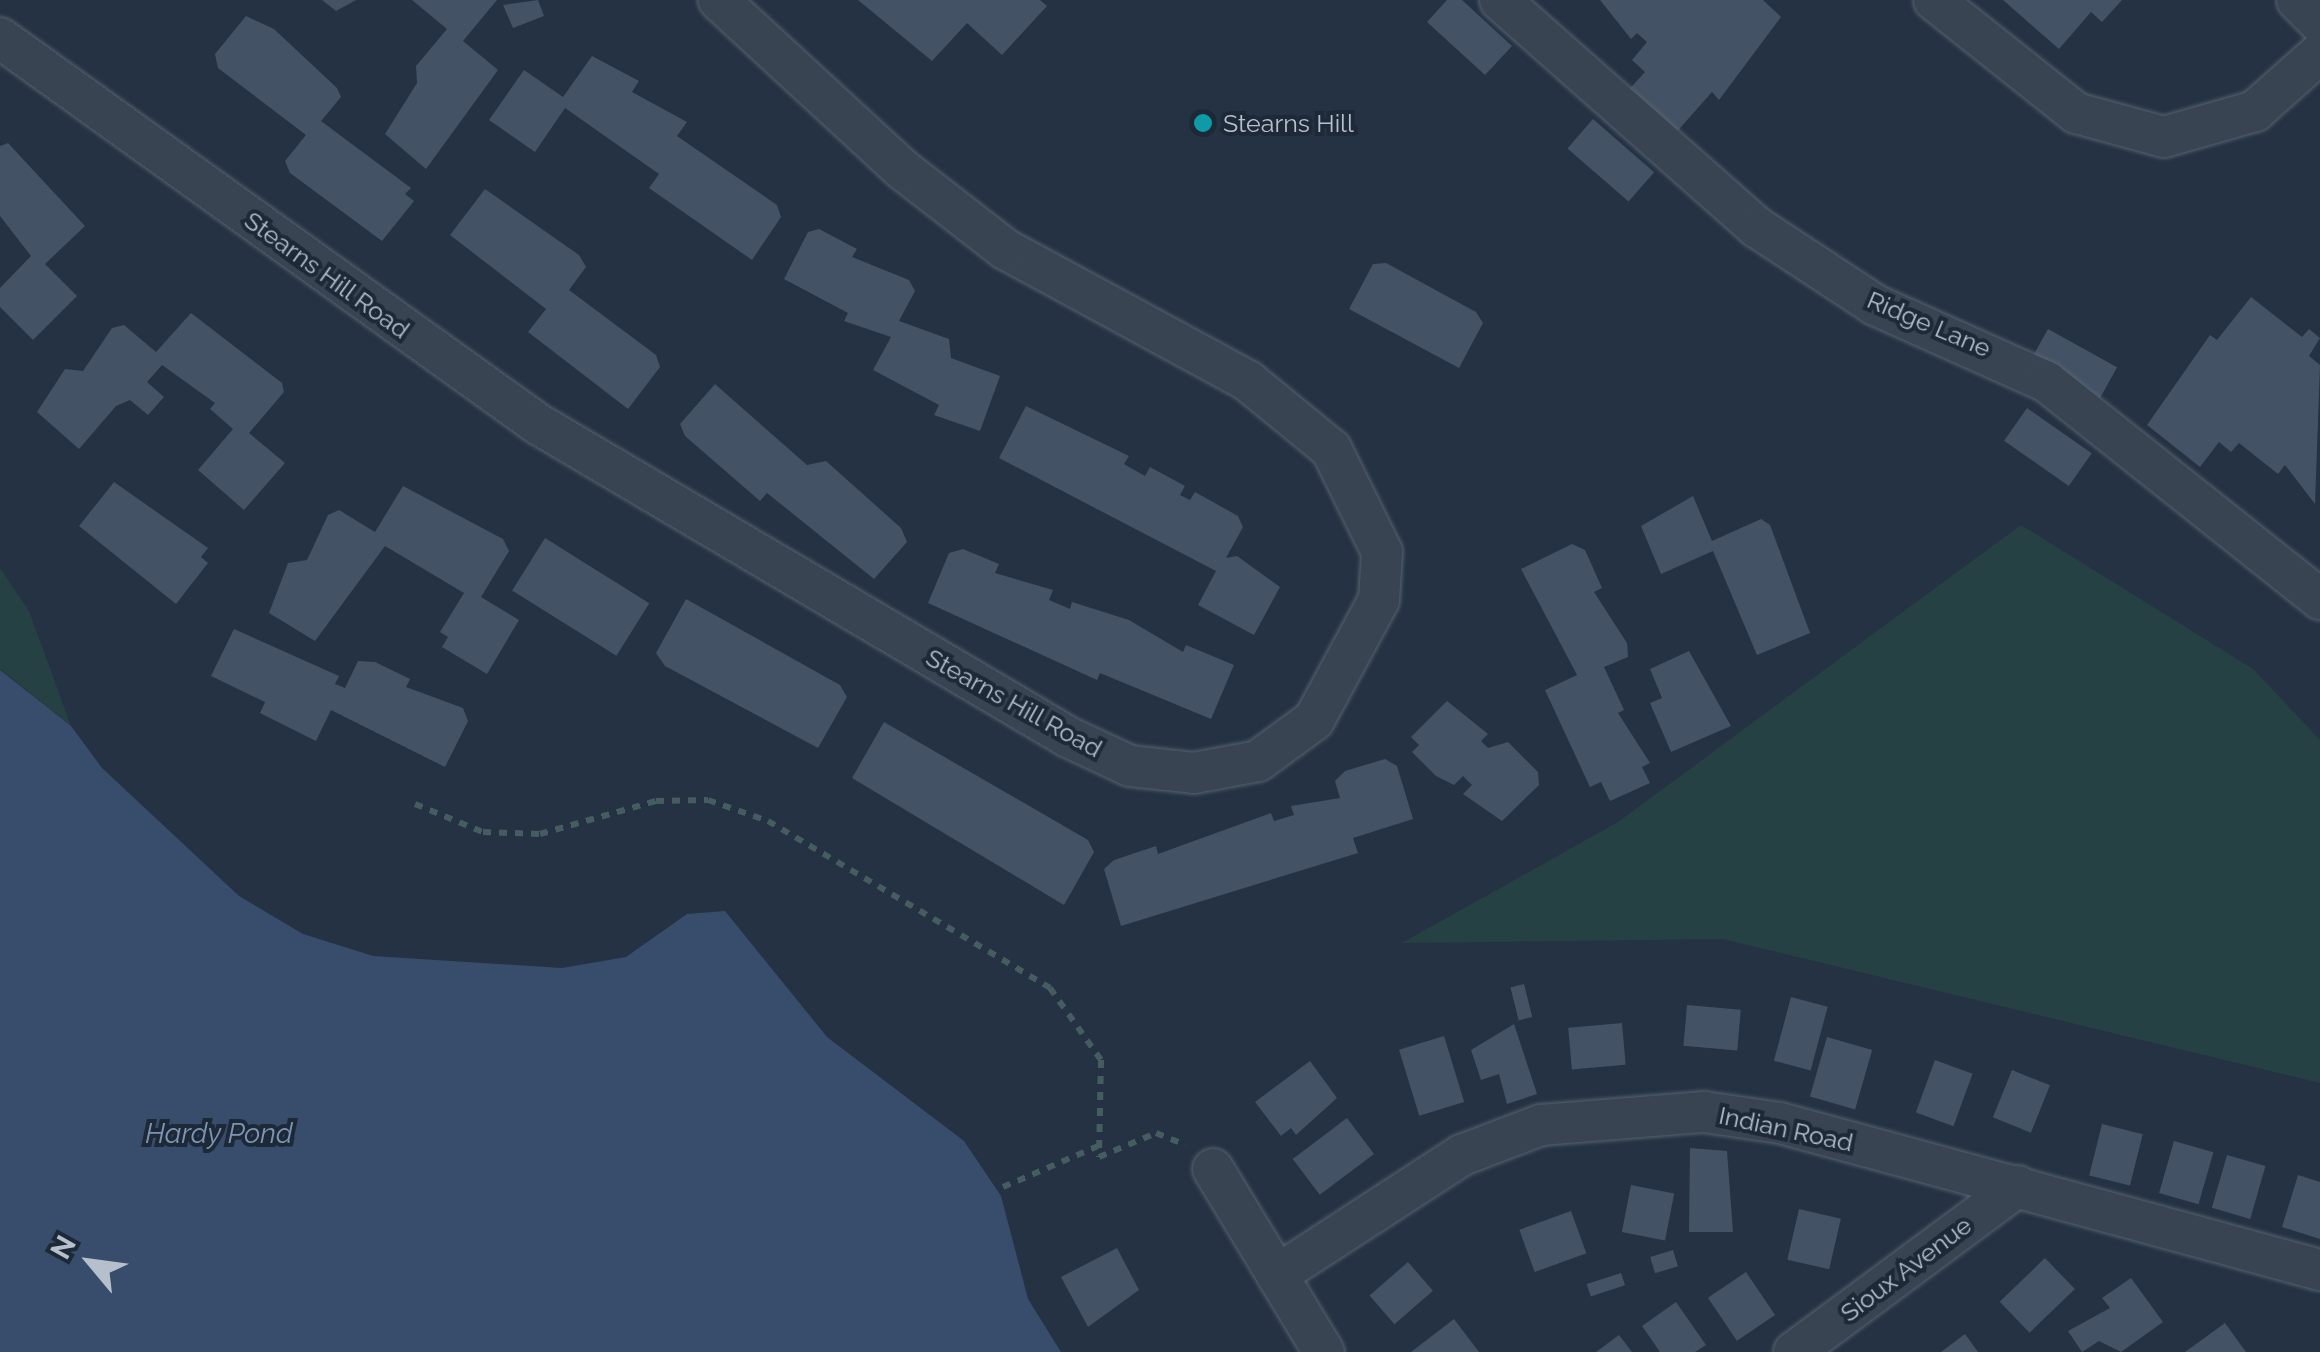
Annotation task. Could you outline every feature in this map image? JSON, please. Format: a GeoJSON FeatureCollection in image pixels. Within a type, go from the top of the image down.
{"type":"FeatureCollection","features":[{"type":"Feature","properties":{"kind":"street","name":"Stearns Hill Road"},"geometry":{"type":"LineString","coordinates":[[0,38],[538,424],[1068,737],[1130,766],[1194,773],[1258,761],[1314,720],[1379,600],[1382,552],[1331,450],[1248,381],[1005,249],[903,170],[720,0]]}},
{"type":"Feature","properties":{"kind":"street","name":"Ridge Lane"},"geometry":{"type":"LineString","coordinates":[[1500,0],[1758,228],[1876,306],[2046,382],[2320,599]]}},
{"type":"Feature","properties":{"kind":"street"},"geometry":{"type":"LineString","coordinates":[[1934,0],[2076,113],[2164,138],[2254,111],[2320,53]]}},
{"type":"Feature","properties":{"kind":"street"},"geometry":{"type":"LineString","coordinates":[[2297,0],[2320,23]]}},
{"type":"Feature","properties":{"kind":"street","name":"Indian Road"},"geometry":{"type":"LineString","coordinates":[[1277,1274],[1462,1155],[1541,1126],[1632,1113],[1780,1124],[2320,1270]]}},
{"type":"Feature","properties":{"kind":"street"},"geometry":{"type":"LineString","coordinates":[[1213,1169],[1324,1352]]}},
{"type":"Feature","properties":{"kind":"street","name":"Sioux Avenue"},"geometry":{"type":"LineString","coordinates":[[1794,1352],[2018,1186]]}},
{"type":"Feature","properties":{"kind":"path"},"geometry":{"type":"LineString","coordinates":[[415,804],[483,832],[540,834],[656,801],[708,800],[768,820],[1050,988],[1102,1060],[1098,1146],[1109,1159],[1156,1133],[1213,1169]]}},
{"type":"Feature","properties":{"kind":"path"},"geometry":{"type":"LineString","coordinates":[[1003,1187],[1098,1146]]}},
{"type":"Feature","properties":{"kind":"green space"},"geometry":{"type":"Polygon","coordinates":[[[2021,525],[2253,669],[2320,740],[2320,1083],[1723,939],[1402,943],[1618,822],[2021,525]]]}},
{"type":"Feature","properties":{"kind":"green space"},"geometry":{"type":"Polygon","coordinates":[[[0,568],[29,611],[71,726],[0,669],[0,568]]]}},
{"type":"Feature","properties":{"kind":"water","name":"Hardy Pond"},"geometry":{"type":"Polygon","coordinates":[[[0,670],[71,726],[102,768],[239,896],[303,934],[373,956],[562,968],[626,957],[687,914],[725,911],[827,1037],[964,1141],[1001,1196],[1028,1299],[1061,1352],[0,1352],[0,670]]]}},
{"type":"Feature","properties":{"kind":"building"},"geometry":{"type":"Polygon","coordinates":[[[322,0],[356,0],[336,11],[322,0]]]}},
{"type":"Feature","properties":{"kind":"building"},"geometry":{"type":"Polygon","coordinates":[[[412,0],[497,0],[463,41],[498,70],[426,169],[385,134],[417,83],[416,66],[447,29],[412,0]]]}},
{"type":"Feature","properties":{"kind":"building"},"geometry":{"type":"Polygon","coordinates":[[[538,0],[544,16],[513,28],[503,5],[538,0]]]}},
{"type":"Feature","properties":{"kind":"building"},"geometry":{"type":"Polygon","coordinates":[[[858,0],[1040,0],[1047,6],[1002,55],[967,23],[932,61],[858,0]]]}},
{"type":"Feature","properties":{"kind":"building"},"geometry":{"type":"Polygon","coordinates":[[[1447,0],[1462,0],[1512,46],[1485,75],[1427,22],[1447,0]]]}},
{"type":"Feature","properties":{"kind":"building"},"geometry":{"type":"Polygon","coordinates":[[[1600,0],[1763,0],[1781,17],[1719,100],[1712,92],[1673,136],[1625,94],[1645,72],[1632,60],[1647,42],[1637,33],[1631,39],[1600,0]]]}},
{"type":"Feature","properties":{"kind":"building"},"geometry":{"type":"Polygon","coordinates":[[[2003,0],[2122,0],[2102,22],[2091,12],[2059,49],[2003,0]]]}},
{"type":"Feature","properties":{"kind":"building"},"geometry":{"type":"Polygon","coordinates":[[[246,16],[274,29],[337,88],[341,97],[321,121],[411,188],[405,194],[414,201],[382,241],[290,173],[285,161],[306,135],[218,68],[215,54],[246,16]]]}},
{"type":"Feature","properties":{"kind":"building"},"geometry":{"type":"Polygon","coordinates":[[[592,56],[639,81],[632,92],[687,122],[677,136],[777,205],[781,217],[752,260],[649,188],[659,174],[565,108],[535,152],[489,120],[524,70],[563,97],[592,56]]]}},
{"type":"Feature","properties":{"kind":"building"},"geometry":{"type":"Polygon","coordinates":[[[1593,119],[1654,172],[1629,202],[1567,148],[1593,119]]]}},
{"type":"Feature","properties":{"kind":"building"},"geometry":{"type":"Polygon","coordinates":[[[8,143],[85,226],[45,264],[77,296],[33,340],[0,307],[0,288],[31,256],[0,216],[0,146],[8,143]]]}},
{"type":"Feature","properties":{"kind":"building"},"geometry":{"type":"Polygon","coordinates":[[[485,189],[579,255],[586,267],[569,290],[656,355],[660,367],[628,409],[528,332],[546,309],[450,235],[485,189]]]}},
{"type":"Feature","properties":{"kind":"building"},"geometry":{"type":"Polygon","coordinates":[[[819,229],[857,249],[852,257],[909,280],[915,291],[899,321],[949,339],[951,358],[1000,376],[980,431],[934,415],[939,405],[873,370],[891,337],[844,321],[848,313],[784,279],[808,232],[819,229]]]}},
{"type":"Feature","properties":{"kind":"building"},"geometry":{"type":"Polygon","coordinates":[[[1386,263],[1476,312],[1483,323],[1459,368],[1349,309],[1373,264],[1386,263]]]}},
{"type":"Feature","properties":{"kind":"building"},"geometry":{"type":"Polygon","coordinates":[[[2251,297],[2302,337],[2309,329],[2320,338],[2309,356],[2320,365],[2315,504],[2285,465],[2278,474],[2239,443],[2231,452],[2219,442],[2200,467],[2147,425],[2210,335],[2217,340],[2251,297]]]}},
{"type":"Feature","properties":{"kind":"building"},"geometry":{"type":"Polygon","coordinates":[[[191,313],[282,383],[284,392],[249,433],[285,463],[244,510],[198,470],[233,429],[210,409],[215,403],[162,365],[147,382],[164,397],[148,415],[130,400],[116,406],[79,449],[37,412],[65,369],[83,371],[112,328],[124,325],[156,352],[191,313]]]}},
{"type":"Feature","properties":{"kind":"building"},"geometry":{"type":"Polygon","coordinates":[[[2048,329],[2117,367],[2098,402],[2029,364],[2048,329]]]}},
{"type":"Feature","properties":{"kind":"building"},"geometry":{"type":"Polygon","coordinates":[[[715,384],[807,465],[826,461],[901,528],[907,542],[874,579],[767,493],[760,501],[685,436],[680,424],[715,384]]]}},
{"type":"Feature","properties":{"kind":"building"},"geometry":{"type":"Polygon","coordinates":[[[1026,406],[1129,456],[1124,464],[1145,476],[1150,467],[1185,486],[1180,495],[1190,500],[1195,492],[1238,516],[1243,527],[1226,558],[1237,556],[1280,587],[1254,635],[1198,605],[1216,571],[999,458],[1026,406]]]}},
{"type":"Feature","properties":{"kind":"building"},"geometry":{"type":"Polygon","coordinates":[[[2027,408],[2092,453],[2069,486],[2004,441],[2027,408]]]}},
{"type":"Feature","properties":{"kind":"building"},"geometry":{"type":"Polygon","coordinates":[[[114,482],[208,548],[201,557],[208,563],[176,604],[79,526],[114,482]]]}},
{"type":"Feature","properties":{"kind":"building"},"geometry":{"type":"Polygon","coordinates":[[[403,486],[503,539],[509,551],[481,597],[519,620],[487,674],[442,647],[448,637],[440,632],[464,593],[385,546],[315,641],[269,613],[288,563],[307,560],[328,515],[339,510],[375,532],[403,486]]]}},
{"type":"Feature","properties":{"kind":"building"},"geometry":{"type":"Polygon","coordinates":[[[1693,496],[1712,541],[1761,519],[1770,525],[1810,633],[1757,655],[1713,551],[1661,574],[1641,526],[1693,496]]]}},
{"type":"Feature","properties":{"kind":"building"},"geometry":{"type":"Polygon","coordinates":[[[545,538],[649,603],[616,656],[512,591],[545,538]]]}},
{"type":"Feature","properties":{"kind":"building"},"geometry":{"type":"Polygon","coordinates":[[[1572,544],[1585,550],[1602,588],[1594,592],[1627,643],[1628,657],[1604,667],[1624,710],[1618,713],[1650,763],[1642,767],[1650,783],[1610,801],[1601,782],[1590,787],[1545,690],[1577,675],[1521,569],[1572,544]]]}},
{"type":"Feature","properties":{"kind":"building"},"geometry":{"type":"Polygon","coordinates":[[[963,549],[999,564],[995,573],[1053,590],[1049,600],[1070,609],[1072,602],[1129,620],[1183,652],[1186,645],[1234,665],[1211,719],[1100,673],[1097,680],[928,603],[949,553],[963,549]]]}},
{"type":"Feature","properties":{"kind":"building"},"geometry":{"type":"Polygon","coordinates":[[[686,599],[840,685],[847,697],[818,748],[665,666],[656,653],[686,599]]]}},
{"type":"Feature","properties":{"kind":"building"},"geometry":{"type":"Polygon","coordinates":[[[234,629],[339,676],[335,684],[345,688],[358,661],[375,662],[410,679],[406,687],[463,708],[468,721],[445,767],[331,710],[316,741],[260,713],[265,702],[211,676],[234,629]]]}},
{"type":"Feature","properties":{"kind":"building"},"geometry":{"type":"Polygon","coordinates":[[[1689,651],[1731,726],[1671,752],[1650,703],[1662,698],[1650,669],[1689,651]]]}},
{"type":"Feature","properties":{"kind":"building"},"geometry":{"type":"Polygon","coordinates":[[[1447,701],[1488,734],[1481,741],[1488,748],[1508,742],[1538,772],[1539,785],[1502,821],[1463,794],[1472,785],[1463,776],[1454,785],[1436,776],[1412,752],[1419,745],[1411,737],[1447,701]]]}},
{"type":"Feature","properties":{"kind":"building"},"geometry":{"type":"Polygon","coordinates":[[[884,722],[1088,840],[1094,852],[1064,905],[852,778],[884,722]]]}},
{"type":"Feature","properties":{"kind":"building"},"geometry":{"type":"Polygon","coordinates":[[[1385,759],[1397,766],[1413,819],[1353,838],[1358,853],[1121,926],[1104,869],[1114,860],[1156,846],[1158,854],[1271,813],[1274,821],[1294,815],[1291,806],[1340,798],[1335,781],[1345,771],[1385,759]]]}},
{"type":"Feature","properties":{"kind":"building"},"geometry":{"type":"Polygon","coordinates":[[[1524,984],[1532,1017],[1519,1020],[1510,987],[1524,984]]]}},
{"type":"Feature","properties":{"kind":"building"},"geometry":{"type":"Polygon","coordinates":[[[1791,997],[1828,1007],[1811,1071],[1774,1061],[1791,997]]]}},
{"type":"Feature","properties":{"kind":"building"},"geometry":{"type":"Polygon","coordinates":[[[1687,1005],[1741,1010],[1737,1051],[1683,1046],[1687,1005]]]}},
{"type":"Feature","properties":{"kind":"building"},"geometry":{"type":"Polygon","coordinates":[[[1622,1023],[1626,1065],[1572,1070],[1568,1028],[1622,1023]]]}},
{"type":"Feature","properties":{"kind":"building"},"geometry":{"type":"Polygon","coordinates":[[[1514,1024],[1537,1094],[1507,1104],[1499,1074],[1481,1080],[1471,1050],[1514,1024]]]}},
{"type":"Feature","properties":{"kind":"building"},"geometry":{"type":"Polygon","coordinates":[[[1444,1036],[1464,1102],[1419,1116],[1399,1050],[1444,1036]]]}},
{"type":"Feature","properties":{"kind":"building"},"geometry":{"type":"Polygon","coordinates":[[[1827,1037],[1872,1050],[1855,1110],[1810,1097],[1827,1037]]]}},
{"type":"Feature","properties":{"kind":"building"},"geometry":{"type":"Polygon","coordinates":[[[1935,1060],[1973,1074],[1953,1126],[1916,1113],[1935,1060]]]}},
{"type":"Feature","properties":{"kind":"building"},"geometry":{"type":"Polygon","coordinates":[[[1310,1061],[1337,1098],[1296,1135],[1291,1128],[1281,1136],[1255,1102],[1310,1061]]]}},
{"type":"Feature","properties":{"kind":"building"},"geometry":{"type":"Polygon","coordinates":[[[2012,1070],[2050,1085],[2031,1133],[1993,1117],[2012,1070]]]}},
{"type":"Feature","properties":{"kind":"building"},"geometry":{"type":"Polygon","coordinates":[[[1347,1118],[1374,1154],[1320,1195],[1293,1159],[1347,1118]]]}},
{"type":"Feature","properties":{"kind":"building"},"geometry":{"type":"Polygon","coordinates":[[[2102,1124],[2143,1134],[2130,1186],[2089,1175],[2102,1124]]]}},
{"type":"Feature","properties":{"kind":"building"},"geometry":{"type":"Polygon","coordinates":[[[2174,1141],[2213,1152],[2199,1204],[2159,1193],[2174,1141]]]}},
{"type":"Feature","properties":{"kind":"building"},"geometry":{"type":"Polygon","coordinates":[[[1690,1148],[1727,1151],[1733,1232],[1689,1232],[1690,1148]]]}},
{"type":"Feature","properties":{"kind":"building"},"geometry":{"type":"Polygon","coordinates":[[[2227,1155],[2265,1166],[2250,1219],[2212,1208],[2227,1155]]]}},
{"type":"Feature","properties":{"kind":"building"},"geometry":{"type":"Polygon","coordinates":[[[2298,1175],[2320,1182],[2320,1239],[2282,1227],[2298,1175]]]}},
{"type":"Feature","properties":{"kind":"building"},"geometry":{"type":"Polygon","coordinates":[[[1631,1185],[1674,1193],[1665,1241],[1622,1232],[1631,1185]]]}},
{"type":"Feature","properties":{"kind":"building"},"geometry":{"type":"Polygon","coordinates":[[[1799,1209],[1841,1219],[1829,1269],[1787,1260],[1799,1209]]]}},
{"type":"Feature","properties":{"kind":"building"},"geometry":{"type":"Polygon","coordinates":[[[1571,1211],[1586,1253],[1535,1272],[1519,1230],[1571,1211]]]}},
{"type":"Feature","properties":{"kind":"building"},"geometry":{"type":"Polygon","coordinates":[[[1117,1248],[1139,1290],[1088,1327],[1061,1277],[1117,1248]]]}},
{"type":"Feature","properties":{"kind":"building"},"geometry":{"type":"Polygon","coordinates":[[[1673,1250],[1678,1266],[1655,1273],[1650,1257],[1673,1250]]]}},
{"type":"Feature","properties":{"kind":"building"},"geometry":{"type":"Polygon","coordinates":[[[2045,1258],[2075,1289],[2030,1333],[2000,1302],[2045,1258]]]}},
{"type":"Feature","properties":{"kind":"building"},"geometry":{"type":"Polygon","coordinates":[[[1408,1262],[1433,1291],[1394,1324],[1370,1295],[1408,1262]]]}},
{"type":"Feature","properties":{"kind":"building"},"geometry":{"type":"Polygon","coordinates":[[[1746,1272],[1775,1315],[1737,1341],[1708,1298],[1746,1272]]]}},
{"type":"Feature","properties":{"kind":"building"},"geometry":{"type":"Polygon","coordinates":[[[1621,1273],[1625,1285],[1591,1296],[1587,1284],[1621,1273]]]}},
{"type":"Feature","properties":{"kind":"building"},"geometry":{"type":"Polygon","coordinates":[[[2131,1278],[2163,1322],[2121,1352],[2099,1341],[2082,1352],[2068,1331],[2110,1308],[2102,1298],[2131,1278]]]}},
{"type":"Feature","properties":{"kind":"building"},"geometry":{"type":"Polygon","coordinates":[[[1676,1302],[1706,1345],[1695,1352],[1660,1352],[1642,1326],[1676,1302]]]}},
{"type":"Feature","properties":{"kind":"building"},"geometry":{"type":"Polygon","coordinates":[[[1454,1319],[1479,1352],[1411,1352],[1454,1319]]]}},
{"type":"Feature","properties":{"kind":"building"},"geometry":{"type":"Polygon","coordinates":[[[2225,1323],[2246,1352],[2185,1352],[2225,1323]]]}},
{"type":"Feature","properties":{"kind":"building"},"geometry":{"type":"Polygon","coordinates":[[[1965,1334],[1978,1352],[1941,1352],[1965,1334]]]}},
{"type":"Feature","properties":{"kind":"building"},"geometry":{"type":"Polygon","coordinates":[[[1619,1335],[1632,1352],[1596,1352],[1619,1335]]]}},
{"type":"Feature","properties":{"kind":"place","name":"Stearns Hill"},"geometry":{"type":"Point","coordinates":[1203,123]}}]}
